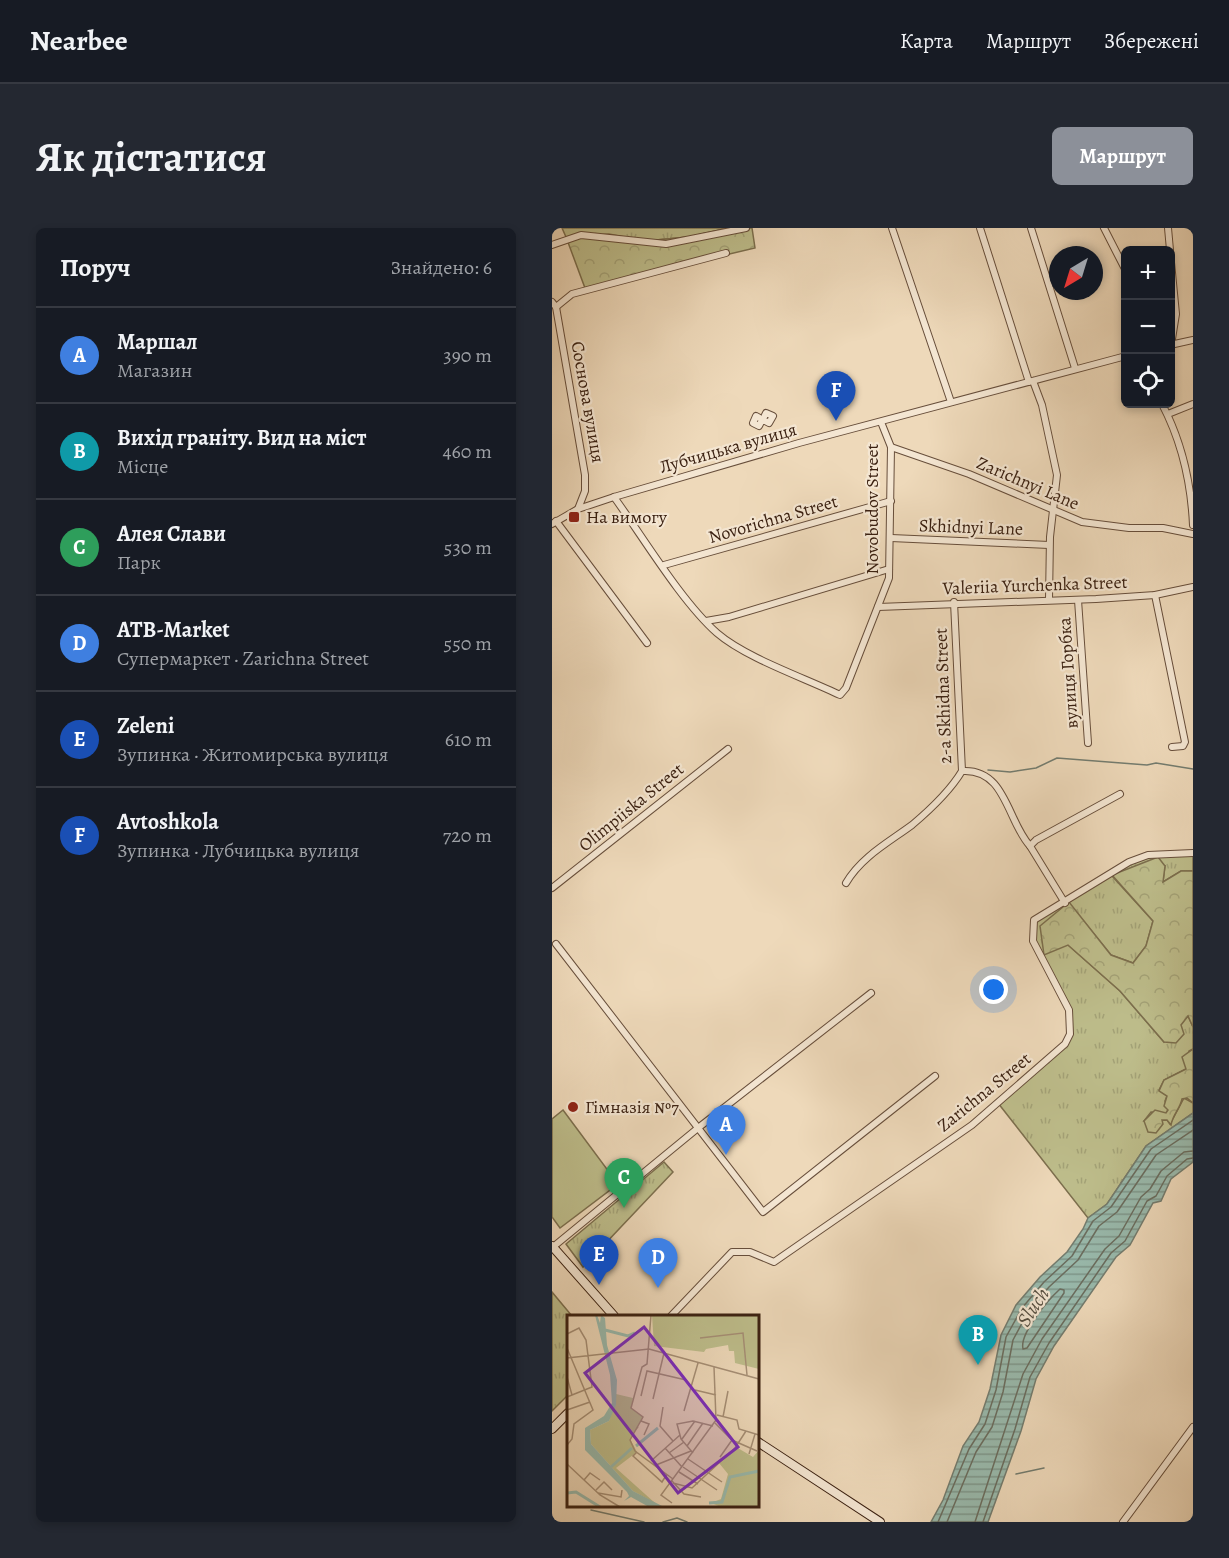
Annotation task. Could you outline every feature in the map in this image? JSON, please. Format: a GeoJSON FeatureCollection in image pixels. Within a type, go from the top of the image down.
{"type":"FeatureCollection","features":[{"type":"Feature","properties":{"kind":"main road"},"geometry":{"type":"LineString","coordinates":[[552,1247],[612,1315]]}},
{"type":"Feature","properties":{"kind":"main road"},"geometry":{"type":"LineString","coordinates":[[552,1429],[567,1414]]}},
{"type":"Feature","properties":{"kind":"main road"},"geometry":{"type":"LineString","coordinates":[[759,1443],[880,1522]]}},
{"type":"Feature","properties":{"kind":"street"},"geometry":{"type":"LineString","coordinates":[[552,245],[581,235],[666,244],[746,228]]}},
{"type":"Feature","properties":{"kind":"street"},"geometry":{"type":"LineString","coordinates":[[892,228],[951,402]]}},
{"type":"Feature","properties":{"kind":"street"},"geometry":{"type":"LineString","coordinates":[[980,228],[1031,381],[1042,405],[1057,475],[1049,545],[1049,599]]}},
{"type":"Feature","properties":{"kind":"street"},"geometry":{"type":"LineString","coordinates":[[1031,228],[1076,368]]}},
{"type":"Feature","properties":{"kind":"street"},"geometry":{"type":"LineString","coordinates":[[1104,228],[1121,263]]}},
{"type":"Feature","properties":{"kind":"street"},"geometry":{"type":"LineString","coordinates":[[1168,228],[1170,246]]}},
{"type":"Feature","properties":{"kind":"street"},"geometry":{"type":"LineString","coordinates":[[554,304],[572,294],[726,253]]}},
{"type":"Feature","properties":{"kind":"street","name":"Соснова вулиця"},"geometry":{"type":"LineString","coordinates":[[554,304],[585,475],[585,491],[578,509]]}},
{"type":"Feature","properties":{"kind":"street"},"geometry":{"type":"LineString","coordinates":[[1175,344],[1193,340]]}},
{"type":"Feature","properties":{"kind":"street","name":"Лубчицька вулиця"},"geometry":{"type":"LineString","coordinates":[[554,523],[578,509],[614,497],[951,402],[1121,357]]}},
{"type":"Feature","properties":{"kind":"street"},"geometry":{"type":"LineString","coordinates":[[1167,414],[1193,405]]}},
{"type":"Feature","properties":{"kind":"street"},"geometry":{"type":"LineString","coordinates":[[1164,408],[1184,455],[1192,497],[1193,525]]}},
{"type":"Feature","properties":{"kind":"street","name":"Novobudov Street"},"geometry":{"type":"LineString","coordinates":[[706,621],[730,642],[840,695],[846,688],[878,607],[890,569],[891,447],[881,422]]}},
{"type":"Feature","properties":{"kind":"street","name":"Zarichnyi Lane"},"geometry":{"type":"LineString","coordinates":[[891,447],[969,474],[1053,512],[1101,526],[1163,528],[1193,534]]}},
{"type":"Feature","properties":{"kind":"street"},"geometry":{"type":"LineString","coordinates":[[614,497],[706,621],[729,617],[890,569]]}},
{"type":"Feature","properties":{"kind":"street","name":"Novorichna Street"},"geometry":{"type":"LineString","coordinates":[[664,565],[891,501]]}},
{"type":"Feature","properties":{"kind":"street"},"geometry":{"type":"LineString","coordinates":[[554,523],[647,643]]}},
{"type":"Feature","properties":{"kind":"street","name":"Skhidnyi Lane"},"geometry":{"type":"LineString","coordinates":[[891,538],[1049,545]]}},
{"type":"Feature","properties":{"kind":"street","name":"Valeriia Yurchenka Street"},"geometry":{"type":"LineString","coordinates":[[878,607],[954,602],[1078,600],[1155,595],[1193,587]]}},
{"type":"Feature","properties":{"kind":"street"},"geometry":{"type":"LineString","coordinates":[[1155,595],[1185,742]]}},
{"type":"Feature","properties":{"kind":"street","name":"вулиця Горбка"},"geometry":{"type":"LineString","coordinates":[[1078,600],[1088,743]]}},
{"type":"Feature","properties":{"kind":"street","name":"2-a Skhidna Street"},"geometry":{"type":"LineString","coordinates":[[846,883],[866,858],[913,823],[953,786],[962,771],[954,602]]}},
{"type":"Feature","properties":{"kind":"street"},"geometry":{"type":"LineString","coordinates":[[1172,747],[1183,746],[1185,742],[1193,741]]}},
{"type":"Feature","properties":{"kind":"street","name":"Olimpiiska Street"},"geometry":{"type":"LineString","coordinates":[[552,888],[728,749]]}},
{"type":"Feature","properties":{"kind":"street"},"geometry":{"type":"LineString","coordinates":[[962,771],[983,773],[1000,790],[1019,831],[1065,903]]}},
{"type":"Feature","properties":{"kind":"street"},"geometry":{"type":"LineString","coordinates":[[1030,846],[1036,840],[1120,794]]}},
{"type":"Feature","properties":{"kind":"street","name":"Zarichna Street"},"geometry":{"type":"LineString","coordinates":[[674,1315],[726,1256],[744,1251],[774,1262],[979,1120],[1065,1044],[1070,1034],[1069,1010],[1033,941],[1034,920],[1129,862],[1148,855],[1193,854]]}},
{"type":"Feature","properties":{"kind":"street"},"geometry":{"type":"LineString","coordinates":[[556,944],[763,1212],[935,1076]]}},
{"type":"Feature","properties":{"kind":"street"},"geometry":{"type":"LineString","coordinates":[[552,1247],[698,1128],[871,993]]}},
{"type":"Feature","properties":{"kind":"street"},"geometry":{"type":"LineString","coordinates":[[1123,1522],[1193,1426]]}},
{"type":"Feature","properties":{"kind":"green space"},"geometry":{"type":"Polygon","coordinates":[[[562,228],[729,228],[688,237],[645,241],[599,235],[566,237],[562,228]]]}},
{"type":"Feature","properties":{"kind":"green space"},"geometry":{"type":"Polygon","coordinates":[[[729,228],[752,228],[755,248],[585,288],[566,237],[609,234],[645,241],[688,237],[729,228]]]}},
{"type":"Feature","properties":{"kind":"green space"},"geometry":{"type":"Polygon","coordinates":[[[1193,853],[1193,871],[1181,871],[1163,882],[1165,866],[1112,876],[1153,921],[1146,946],[1133,963],[1111,955],[1069,903],[1068,945],[1120,991],[1164,1042],[1188,1016],[1193,1027],[1193,1049],[1189,1051],[1186,1069],[1164,1080],[1159,1090],[1167,1096],[1165,1101],[1168,1110],[1166,1113],[1151,1112],[1144,1121],[1167,1120],[1170,1124],[1184,1098],[1193,1103],[1193,1113],[1146,1146],[1107,1204],[1088,1218],[998,1103],[1065,1044],[1069,1031],[1070,1018],[1067,1005],[1034,941],[1034,920],[1098,880],[1148,855],[1193,853]]]}},
{"type":"Feature","properties":{"kind":"green space"},"geometry":{"type":"Polygon","coordinates":[[[1158,857],[1165,866],[1163,882],[1181,871],[1193,871],[1193,1027],[1188,1016],[1181,1025],[1184,1034],[1176,1043],[1164,1042],[1120,991],[1068,945],[1044,955],[1040,926],[1069,902],[1111,955],[1133,963],[1146,946],[1153,921],[1112,875],[1158,857]]]}},
{"type":"Feature","properties":{"kind":"green space"},"geometry":{"type":"Polygon","coordinates":[[[1193,1049],[1193,1103],[1187,1098],[1182,1099],[1171,1125],[1167,1120],[1162,1120],[1163,1124],[1156,1133],[1148,1132],[1144,1121],[1155,1110],[1166,1113],[1168,1110],[1164,1106],[1167,1096],[1159,1091],[1164,1080],[1186,1069],[1182,1057],[1193,1049]]]}},
{"type":"Feature","properties":{"kind":"green space"},"geometry":{"type":"Polygon","coordinates":[[[563,1110],[618,1184],[560,1228],[552,1217],[552,1119],[563,1110]]]}},
{"type":"Feature","properties":{"kind":"green space"},"geometry":{"type":"Polygon","coordinates":[[[664,1162],[673,1172],[583,1267],[566,1244],[664,1162]]]}},
{"type":"Feature","properties":{"kind":"green space"},"geometry":{"type":"Polygon","coordinates":[[[552,1292],[571,1315],[567,1315],[567,1396],[552,1411],[552,1292]]]}},
{"type":"Feature","properties":{"kind":"water","name":"Sluch"},"geometry":{"type":"Polygon","coordinates":[[[1193,1113],[1193,1162],[1171,1179],[1161,1201],[1153,1203],[1130,1245],[1116,1257],[1054,1346],[1036,1379],[1021,1431],[988,1522],[931,1522],[943,1500],[963,1446],[979,1422],[990,1389],[1001,1335],[1016,1305],[1040,1277],[1067,1252],[1088,1218],[1107,1204],[1146,1146],[1193,1113]]]}},
{"type":"Feature","properties":{"kind":"waterway"},"geometry":{"type":"LineString","coordinates":[[988,770],[1010,772],[1036,768],[1057,758],[1147,765],[1156,763],[1193,769]]}},
{"type":"Feature","properties":{"kind":"waterway"},"geometry":{"type":"LineString","coordinates":[[1016,1474],[1044,1468]]}},
{"type":"Feature","properties":{"kind":"waterway"},"geometry":{"type":"LineString","coordinates":[[591,1510],[644,1522]]}},
{"type":"Feature","properties":{"kind":"waterway"},"geometry":{"type":"LineString","coordinates":[[663,1522],[677,1518],[687,1522]]}},
{"type":"Feature","properties":{"kind":"place","name":"Avtoshkola"},"geometry":{"type":"Point","coordinates":[836,421]}},
{"type":"Feature","properties":{"kind":"place","name":"На вимогу"},"geometry":{"type":"Point","coordinates":[574,517]}},
{"type":"Feature","properties":{"kind":"place","name":"Гімназія №7"},"geometry":{"type":"Point","coordinates":[573,1107]}},
{"type":"Feature","properties":{"kind":"place","name":"Маршал"},"geometry":{"type":"Point","coordinates":[726,1155]}},
{"type":"Feature","properties":{"kind":"place","name":"Алея Слави"},"geometry":{"type":"Point","coordinates":[624,1208]}},
{"type":"Feature","properties":{"kind":"place","name":"Zeleni"},"geometry":{"type":"Point","coordinates":[599,1285]}},
{"type":"Feature","properties":{"kind":"place","name":"ATB-Market"},"geometry":{"type":"Point","coordinates":[658,1288]}},
{"type":"Feature","properties":{"kind":"place","name":"Вихід граніту. Вид на міст"},"geometry":{"type":"Point","coordinates":[978,1365]}}]}
